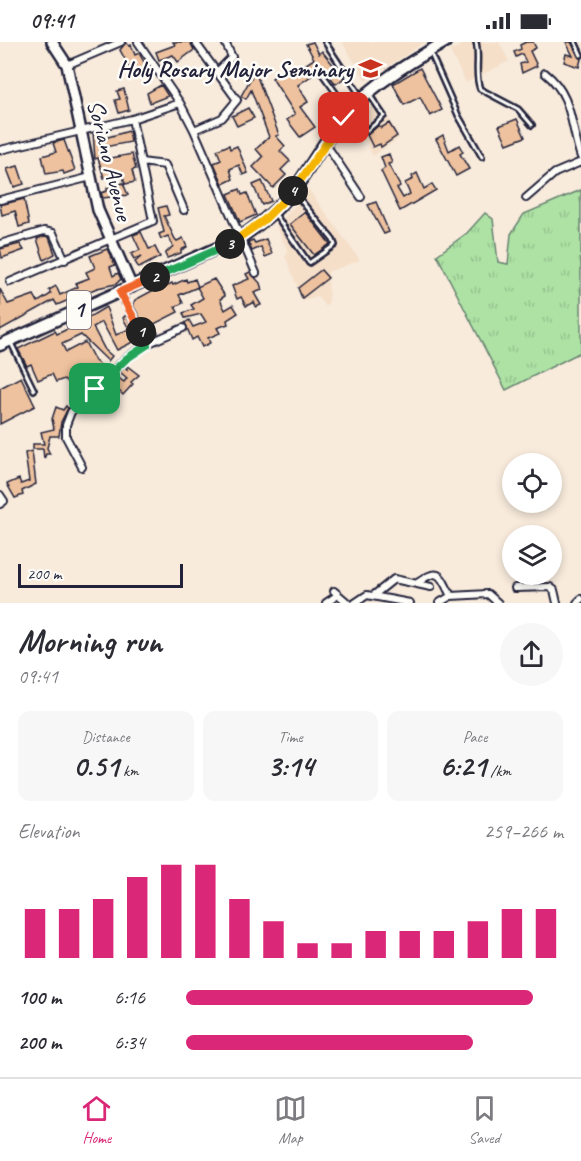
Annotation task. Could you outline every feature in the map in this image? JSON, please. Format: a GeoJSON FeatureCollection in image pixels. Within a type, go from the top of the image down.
{"type":"FeatureCollection","features":[{"type":"Feature","properties":{"kind":"main road","name":"1"},"geometry":{"type":"LineString","coordinates":[[5,343],[240,238],[274,211],[293,191],[350,111],[366,96],[429,51],[446,42]]}},
{"type":"Feature","properties":{"kind":"street","name":"Soriano Avenue"},"geometry":{"type":"LineString","coordinates":[[52,42],[67,65],[98,210],[132,287]]}},
{"type":"Feature","properties":{"kind":"street"},"geometry":{"type":"LineString","coordinates":[[67,65],[121,42]]}},
{"type":"Feature","properties":{"kind":"street"},"geometry":{"type":"LineString","coordinates":[[138,42],[180,103],[195,130],[256,273]]}},
{"type":"Feature","properties":{"kind":"street"},"geometry":{"type":"LineString","coordinates":[[195,42],[237,100],[222,118],[195,130]]}},
{"type":"Feature","properties":{"kind":"street"},"geometry":{"type":"LineString","coordinates":[[217,72],[232,57],[225,42]]}},
{"type":"Feature","properties":{"kind":"street"},"geometry":{"type":"LineString","coordinates":[[544,73],[557,83],[564,93],[581,157]]}},
{"type":"Feature","properties":{"kind":"street"},"geometry":{"type":"LineString","coordinates":[[0,150],[132,119],[180,103]]}},
{"type":"Feature","properties":{"kind":"street"},"geometry":{"type":"LineString","coordinates":[[10,282],[153,221],[132,119]]}},
{"type":"Feature","properties":{"kind":"street"},"geometry":{"type":"LineString","coordinates":[[325,143],[361,197]]}},
{"type":"Feature","properties":{"kind":"street"},"geometry":{"type":"LineString","coordinates":[[141,162],[165,165],[184,210]]}},
{"type":"Feature","properties":{"kind":"street"},"geometry":{"type":"LineString","coordinates":[[526,198],[555,173],[581,162]]}},
{"type":"Feature","properties":{"kind":"street"},"geometry":{"type":"LineString","coordinates":[[0,200],[91,177]]}},
{"type":"Feature","properties":{"kind":"street"},"geometry":{"type":"LineString","coordinates":[[0,244],[44,231],[53,233],[65,260]]}},
{"type":"Feature","properties":{"kind":"street"},"geometry":{"type":"LineString","coordinates":[[120,292],[147,345]]}},
{"type":"Feature","properties":{"kind":"street"},"geometry":{"type":"LineString","coordinates":[[82,467],[66,437],[66,425],[72,412],[119,365],[147,345],[183,328]]}},
{"type":"Feature","properties":{"kind":"street"},"geometry":{"type":"LineString","coordinates":[[418,582],[430,573],[436,573],[441,576],[450,596]]}},
{"type":"Feature","properties":{"kind":"street"},"geometry":{"type":"LineString","coordinates":[[374,595],[394,579],[418,582],[431,587]]}},
{"type":"Feature","properties":{"kind":"street"},"geometry":{"type":"LineString","coordinates":[[516,588],[550,587],[554,590],[557,603]]}},
{"type":"Feature","properties":{"kind":"street"},"geometry":{"type":"LineString","coordinates":[[326,603],[336,593],[348,603]]}},
{"type":"Feature","properties":{"kind":"street"},"geometry":{"type":"LineString","coordinates":[[439,603],[450,596],[488,594],[498,603]]}},
{"type":"Feature","properties":{"kind":"street"},"geometry":{"type":"LineString","coordinates":[[355,603],[367,595],[410,603]]}},
{"type":"Feature","properties":{"kind":"street"},"geometry":{"type":"LineString","coordinates":[[577,603],[581,599]]}},
{"type":"Feature","properties":{"kind":"lane"},"geometry":{"type":"LineString","coordinates":[[323,75],[367,131],[384,116],[325,42]]}},
{"type":"Feature","properties":{"kind":"lane"},"geometry":{"type":"LineString","coordinates":[[476,42],[480,89],[518,109],[532,126]]}},
{"type":"Feature","properties":{"kind":"lane"},"geometry":{"type":"LineString","coordinates":[[575,42],[581,55]]}},
{"type":"Feature","properties":{"kind":"lane"},"geometry":{"type":"LineString","coordinates":[[429,51],[458,115],[482,157]]}},
{"type":"Feature","properties":{"kind":"lane"},"geometry":{"type":"LineString","coordinates":[[274,211],[309,263],[335,245],[293,191]]}},
{"type":"Feature","properties":{"kind":"lane"},"geometry":{"type":"LineString","coordinates":[[5,343],[34,390]]}},
{"type":"Feature","properties":{"kind":"shaded area","name":"Holy Rosary Major Seminary"},"geometry":{"type":"Polygon","coordinates":[[[342,42],[425,42],[366,81],[342,42]]]}},
{"type":"Feature","properties":{"kind":"shaded area"},"geometry":{"type":"Polygon","coordinates":[[[468,42],[499,42],[509,61],[466,83],[450,51],[468,42]]]}},
{"type":"Feature","properties":{"kind":"shaded area"},"geometry":{"type":"Polygon","coordinates":[[[379,100],[399,138],[373,156],[356,124],[379,100]]]}},
{"type":"Feature","properties":{"kind":"shaded area"},"geometry":{"type":"Polygon","coordinates":[[[309,190],[360,260],[328,272],[329,301],[326,307],[317,297],[303,301],[285,256],[288,252],[276,226],[309,190]]]}},
{"type":"Feature","properties":{"kind":"green space"},"geometry":{"type":"Polygon","coordinates":[[[581,190],[581,352],[506,390],[437,255],[467,233],[485,213],[493,219],[498,262],[508,264],[511,234],[524,214],[581,190]]]}},
{"type":"Feature","properties":{"kind":"building"},"geometry":{"type":"Polygon","coordinates":[[[126,42],[129,46],[131,45],[135,55],[139,53],[150,73],[134,76],[120,50],[126,42]]]}},
{"type":"Feature","properties":{"kind":"building"},"geometry":{"type":"Polygon","coordinates":[[[173,42],[190,42],[194,50],[178,62],[173,55],[159,60],[156,52],[175,45],[173,42]]]}},
{"type":"Feature","properties":{"kind":"building"},"geometry":{"type":"Polygon","coordinates":[[[313,42],[319,54],[322,51],[344,78],[336,84],[323,68],[298,85],[308,102],[300,107],[315,127],[300,137],[287,120],[295,114],[272,78],[291,66],[294,72],[314,59],[306,44],[313,42]]]}},
{"type":"Feature","properties":{"kind":"building"},"geometry":{"type":"Polygon","coordinates":[[[533,42],[536,48],[530,51],[537,66],[522,73],[520,64],[526,62],[522,54],[516,57],[514,52],[521,49],[520,45],[533,42]]]}},
{"type":"Feature","properties":{"kind":"building"},"geometry":{"type":"Polygon","coordinates":[[[566,42],[571,42],[581,59],[579,67],[564,62],[566,54],[573,56],[566,42]]]}},
{"type":"Feature","properties":{"kind":"building"},"geometry":{"type":"Polygon","coordinates":[[[420,68],[442,110],[430,116],[420,97],[404,105],[393,84],[420,68]]]}},
{"type":"Feature","properties":{"kind":"building"},"geometry":{"type":"Polygon","coordinates":[[[255,71],[279,135],[276,136],[285,146],[280,151],[290,161],[281,170],[286,175],[273,188],[253,167],[263,157],[256,149],[269,137],[251,90],[246,99],[241,96],[255,71]]]}},
{"type":"Feature","properties":{"kind":"building"},"geometry":{"type":"Polygon","coordinates":[[[161,85],[168,96],[150,103],[147,93],[161,85]]]}},
{"type":"Feature","properties":{"kind":"building"},"geometry":{"type":"Polygon","coordinates":[[[124,89],[129,110],[119,113],[115,100],[120,99],[117,91],[124,89]]]}},
{"type":"Feature","properties":{"kind":"building"},"geometry":{"type":"Polygon","coordinates":[[[248,108],[254,118],[237,126],[232,116],[248,108]]]}},
{"type":"Feature","properties":{"kind":"building"},"geometry":{"type":"Polygon","coordinates":[[[517,119],[525,137],[507,144],[499,126],[517,119]]]}},
{"type":"Feature","properties":{"kind":"building"},"geometry":{"type":"Polygon","coordinates":[[[389,123],[397,136],[381,147],[380,144],[373,147],[367,135],[379,125],[381,128],[389,123]]]}},
{"type":"Feature","properties":{"kind":"building"},"geometry":{"type":"Polygon","coordinates":[[[129,131],[131,142],[104,147],[106,159],[132,154],[136,169],[132,170],[135,182],[125,184],[122,172],[104,178],[98,158],[95,159],[93,133],[100,132],[101,139],[129,131]]]}},
{"type":"Feature","properties":{"kind":"building"},"geometry":{"type":"Polygon","coordinates":[[[443,135],[449,151],[459,145],[463,152],[460,154],[469,169],[456,176],[436,139],[443,135]]]}},
{"type":"Feature","properties":{"kind":"building"},"geometry":{"type":"Polygon","coordinates":[[[64,140],[75,170],[64,174],[63,171],[46,174],[42,156],[56,152],[53,143],[64,140]]]}},
{"type":"Feature","properties":{"kind":"building"},"geometry":{"type":"Polygon","coordinates":[[[229,145],[230,149],[237,146],[248,173],[243,175],[239,165],[230,169],[233,179],[223,184],[214,163],[221,160],[217,150],[229,145]]]}},
{"type":"Feature","properties":{"kind":"building"},"geometry":{"type":"Polygon","coordinates":[[[389,154],[392,163],[388,164],[400,186],[397,188],[403,198],[410,194],[405,183],[413,179],[412,176],[417,173],[424,189],[432,184],[436,190],[400,211],[381,171],[385,168],[381,157],[389,154]]]}},
{"type":"Feature","properties":{"kind":"building"},"geometry":{"type":"Polygon","coordinates":[[[18,166],[24,184],[14,187],[7,169],[18,166]]]}},
{"type":"Feature","properties":{"kind":"building"},"geometry":{"type":"Polygon","coordinates":[[[262,181],[271,201],[262,205],[253,185],[262,181]]]}},
{"type":"Feature","properties":{"kind":"building"},"geometry":{"type":"Polygon","coordinates":[[[123,183],[128,195],[103,198],[101,193],[107,191],[107,188],[123,183]]]}},
{"type":"Feature","properties":{"kind":"building"},"geometry":{"type":"Polygon","coordinates":[[[240,189],[242,195],[247,193],[256,215],[240,222],[228,194],[240,189]]]}},
{"type":"Feature","properties":{"kind":"building"},"geometry":{"type":"Polygon","coordinates":[[[24,199],[29,224],[19,227],[15,211],[2,215],[0,205],[24,199]]]}},
{"type":"Feature","properties":{"kind":"building"},"geometry":{"type":"Polygon","coordinates":[[[376,202],[389,232],[384,234],[368,205],[376,202]]]}},
{"type":"Feature","properties":{"kind":"building"},"geometry":{"type":"Polygon","coordinates":[[[166,206],[169,215],[164,216],[175,239],[177,241],[183,238],[187,247],[181,250],[181,253],[167,258],[165,254],[173,246],[168,236],[161,239],[159,234],[164,232],[158,208],[166,206]]]}},
{"type":"Feature","properties":{"kind":"building"},"geometry":{"type":"Polygon","coordinates":[[[305,212],[330,244],[314,255],[290,224],[305,212]]]}},
{"type":"Feature","properties":{"kind":"building"},"geometry":{"type":"Polygon","coordinates":[[[141,232],[149,249],[155,247],[160,257],[139,268],[135,262],[142,256],[134,259],[131,254],[140,250],[133,235],[141,232]]]}},
{"type":"Feature","properties":{"kind":"building"},"geometry":{"type":"Polygon","coordinates":[[[44,236],[49,237],[55,254],[44,260],[37,239],[44,236]]]}},
{"type":"Feature","properties":{"kind":"building"},"geometry":{"type":"Polygon","coordinates":[[[266,239],[272,254],[265,257],[261,247],[252,251],[248,242],[253,240],[255,243],[266,239]]]}},
{"type":"Feature","properties":{"kind":"building"},"geometry":{"type":"Polygon","coordinates":[[[20,244],[24,250],[2,258],[0,249],[20,244]]]}},
{"type":"Feature","properties":{"kind":"building"},"geometry":{"type":"Polygon","coordinates":[[[107,249],[115,265],[110,267],[113,276],[118,273],[121,279],[116,284],[97,288],[57,305],[54,300],[0,330],[0,289],[8,304],[34,295],[38,302],[51,294],[49,290],[56,286],[60,295],[78,287],[76,283],[89,278],[86,272],[95,268],[90,256],[107,249]]]}},
{"type":"Feature","properties":{"kind":"building"},"geometry":{"type":"Polygon","coordinates":[[[321,270],[328,278],[302,298],[298,288],[321,270]]]}},
{"type":"Feature","properties":{"kind":"building"},"geometry":{"type":"Polygon","coordinates":[[[250,272],[260,283],[262,290],[254,293],[261,305],[256,307],[254,302],[246,306],[241,297],[237,299],[232,286],[249,279],[246,274],[250,272]]]}},
{"type":"Feature","properties":{"kind":"building"},"geometry":{"type":"Polygon","coordinates":[[[186,279],[187,282],[195,279],[198,287],[179,295],[183,303],[175,307],[178,312],[154,324],[158,333],[152,336],[149,327],[145,327],[133,305],[135,300],[163,285],[164,287],[172,283],[173,285],[186,279]]]}},
{"type":"Feature","properties":{"kind":"building"},"geometry":{"type":"Polygon","coordinates":[[[214,279],[225,296],[220,299],[225,310],[233,305],[238,313],[227,320],[228,324],[217,328],[220,333],[208,338],[210,343],[202,347],[197,337],[192,340],[185,323],[189,320],[193,327],[206,322],[201,314],[185,318],[183,313],[194,309],[191,305],[203,298],[197,287],[214,279]]]}},
{"type":"Feature","properties":{"kind":"building"},"geometry":{"type":"Polygon","coordinates":[[[106,307],[116,335],[129,329],[123,318],[126,315],[139,339],[117,350],[102,322],[93,327],[105,350],[112,356],[108,361],[81,335],[62,344],[66,352],[85,342],[95,361],[103,367],[97,375],[100,377],[87,385],[80,371],[70,376],[85,387],[80,393],[64,379],[56,382],[52,374],[38,380],[31,364],[27,366],[18,349],[55,331],[57,334],[74,326],[106,307]]]}},
{"type":"Feature","properties":{"kind":"building"},"geometry":{"type":"Polygon","coordinates":[[[126,365],[139,375],[131,382],[133,384],[123,395],[111,383],[117,377],[124,382],[127,378],[120,372],[124,367],[127,369],[126,365]]]}},
{"type":"Feature","properties":{"kind":"building"},"geometry":{"type":"Polygon","coordinates":[[[21,377],[35,406],[0,424],[0,388],[21,377]]]}},
{"type":"Feature","properties":{"kind":"building"},"geometry":{"type":"Polygon","coordinates":[[[66,406],[68,408],[61,422],[59,436],[50,436],[47,448],[50,454],[46,454],[44,459],[43,449],[33,449],[33,444],[44,444],[41,432],[54,429],[52,419],[56,407],[63,410],[66,406]]]}},
{"type":"Feature","properties":{"kind":"building"},"geometry":{"type":"Polygon","coordinates":[[[32,451],[36,484],[22,491],[23,495],[15,498],[7,484],[19,479],[21,484],[29,481],[25,453],[32,451]]]}},
{"type":"Feature","properties":{"kind":"place","name":"Holy Rosary Major Seminary"},"geometry":{"type":"Point","coordinates":[371,69]}},
{"type":"Feature","properties":{"kind":"route"},"geometry":{"type":"LineString","coordinates":[[95,389],[126,359],[147,345],[120,292],[222,248],[264,220],[293,191],[344,118]]}}]}
